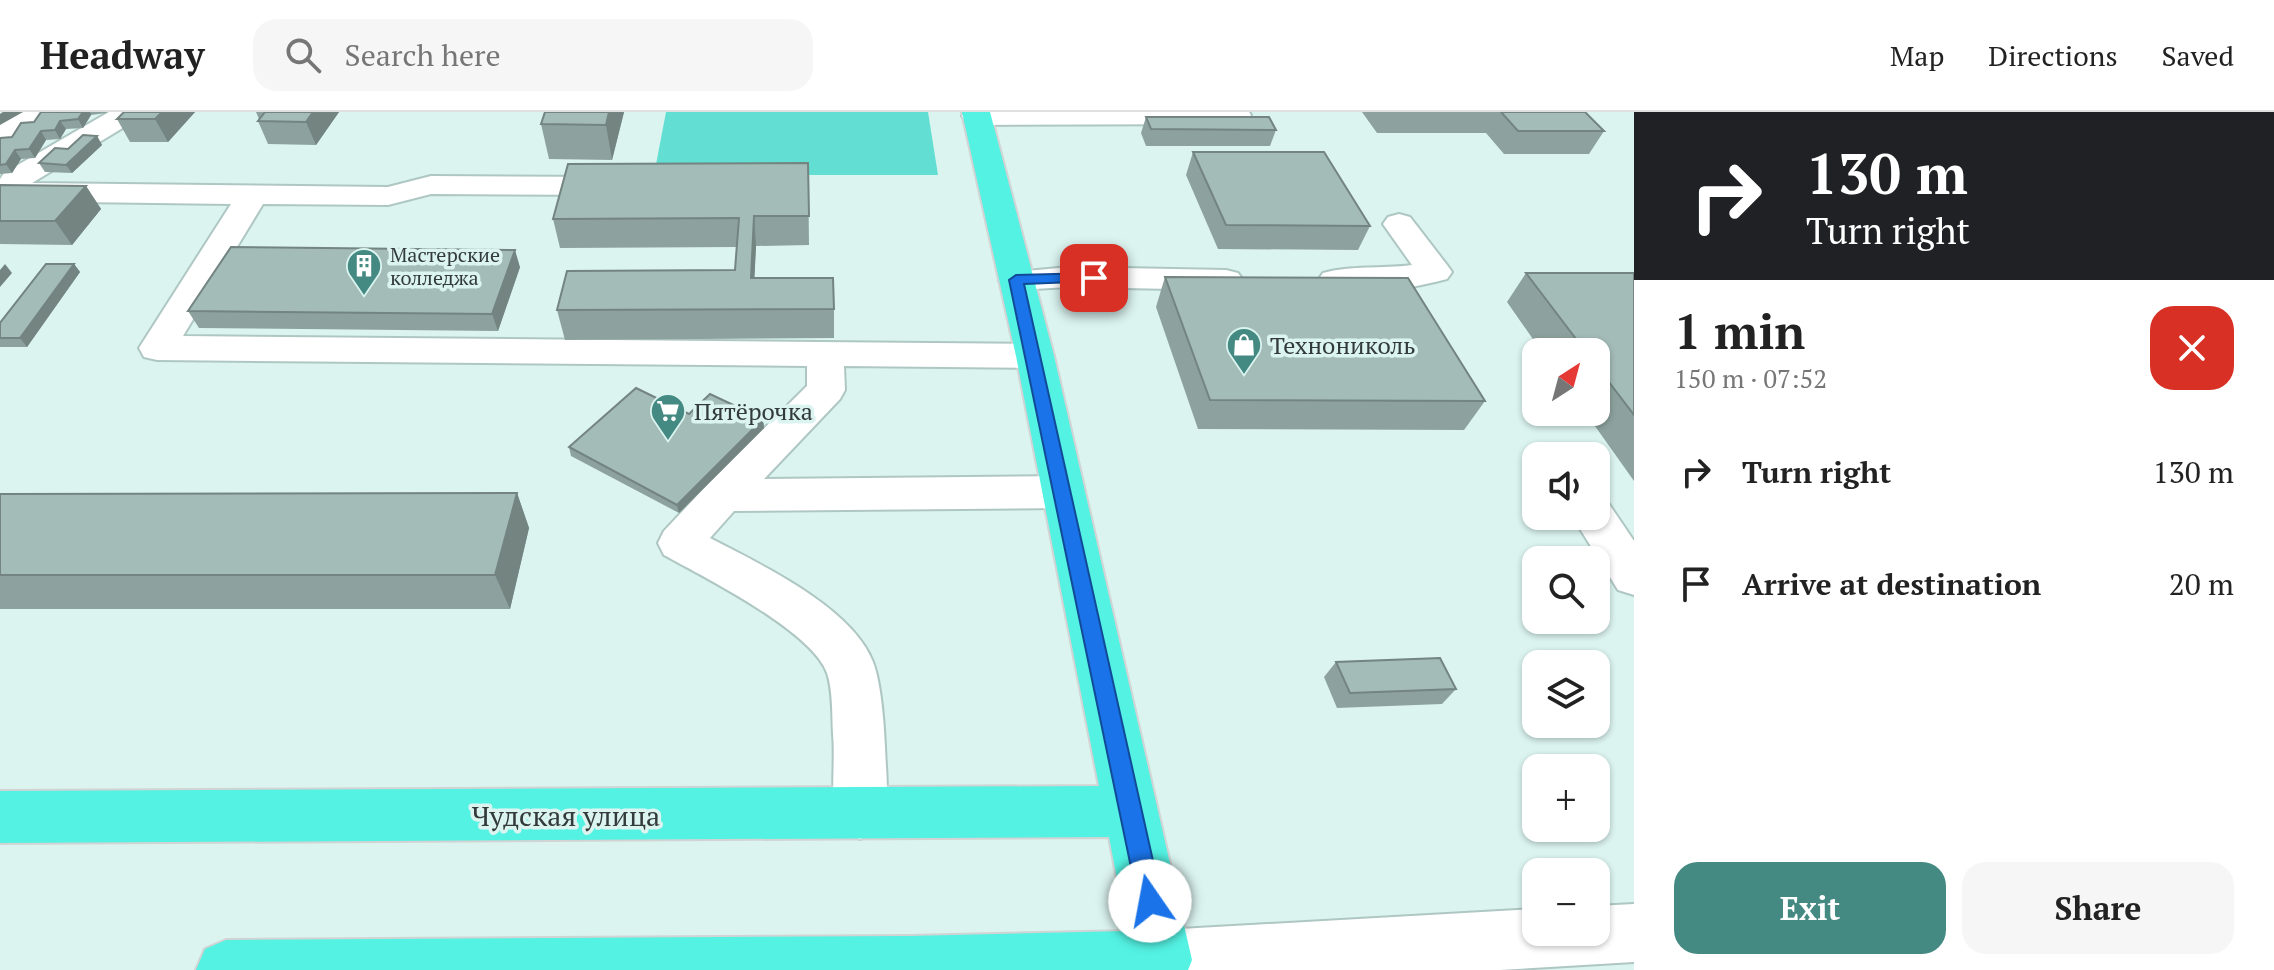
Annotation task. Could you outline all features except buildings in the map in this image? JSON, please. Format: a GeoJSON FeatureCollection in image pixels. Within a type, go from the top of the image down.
{"type":"FeatureCollection","features":[{"type":"Feature","properties":{"kind":"highway"},"geometry":{"type":"LineString","coordinates":[[261,969],[894,967],[1162,960],[1035,356],[976,114]]}},
{"type":"Feature","properties":{"kind":"highway","name":"Чудская улица"},"geometry":{"type":"LineString","coordinates":[[0,817],[1131,811]]}},
{"type":"Feature","properties":{"kind":"street"},"geometry":{"type":"LineString","coordinates":[[0,136],[41,112]]}},
{"type":"Feature","properties":{"kind":"street"},"geometry":{"type":"LineString","coordinates":[[976,114],[1237,115]]}},
{"type":"Feature","properties":{"kind":"street"},"geometry":{"type":"LineString","coordinates":[[0,190],[85,136],[123,116]]}},
{"type":"Feature","properties":{"kind":"street"},"geometry":{"type":"LineString","coordinates":[[65,193],[116,142],[123,116]]}},
{"type":"Feature","properties":{"kind":"street"},"geometry":{"type":"LineString","coordinates":[[0,190],[388,196],[431,185],[607,186]]}},
{"type":"Feature","properties":{"kind":"street"},"geometry":{"type":"LineString","coordinates":[[252,196],[157,348],[1035,356]]}},
{"type":"Feature","properties":{"kind":"street"},"geometry":{"type":"LineString","coordinates":[[1305,280],[1380,280],[1435,272],[1399,224]]}},
{"type":"Feature","properties":{"kind":"street"},"geometry":{"type":"LineString","coordinates":[[1016,280],[1069,277],[1260,280]]}},
{"type":"Feature","properties":{"kind":"street"},"geometry":{"type":"LineString","coordinates":[[825,355],[826,390],[680,543],[754,582],[814,623],[850,665],[859,737],[860,813]]}},
{"type":"Feature","properties":{"kind":"street"},"geometry":{"type":"LineString","coordinates":[[723,495],[1064,492]]}},
{"type":"Feature","properties":{"kind":"street"},"geometry":{"type":"LineString","coordinates":[[1603,530],[1634,577]]}},
{"type":"Feature","properties":{"kind":"street"},"geometry":{"type":"LineString","coordinates":[[1162,960],[1634,933]]}},
{"type":"Feature","properties":{"kind":"shaded area"},"geometry":{"type":"Polygon","coordinates":[[[666,112],[928,112],[938,175],[654,175],[666,112]]]}},
{"type":"Feature","properties":{"kind":"place","name":"Мастерские колледжа"},"geometry":{"type":"Point","coordinates":[364,297]}},
{"type":"Feature","properties":{"kind":"place","name":"Технониколь"},"geometry":{"type":"Point","coordinates":[1244,376]}},
{"type":"Feature","properties":{"kind":"place","name":"Пятёрочка"},"geometry":{"type":"Point","coordinates":[668,442]}},
{"type":"Feature","properties":{"kind":"route"},"geometry":{"type":"LineString","coordinates":[[1094,278],[1016,280],[1035,356],[1150,901]]}}]}
